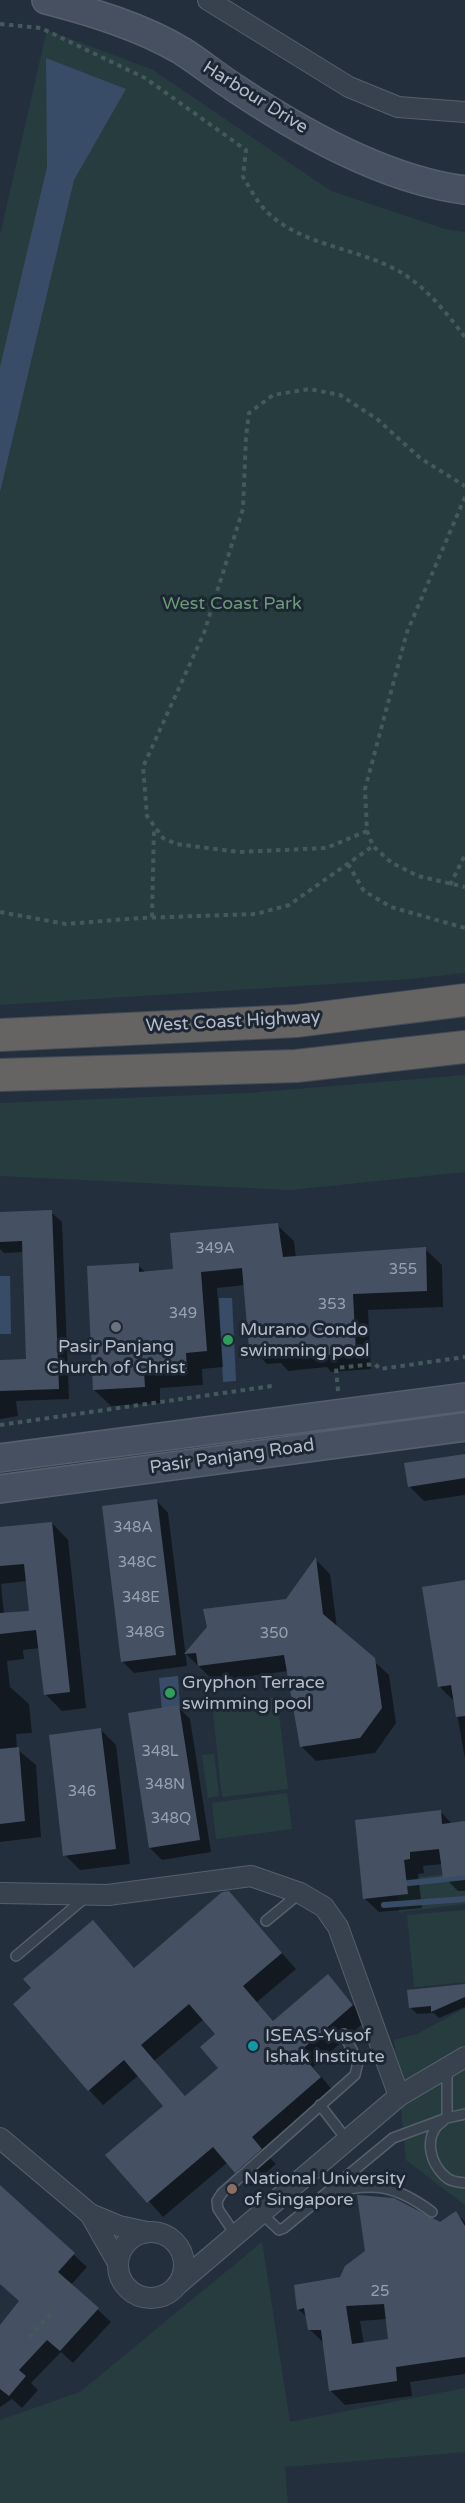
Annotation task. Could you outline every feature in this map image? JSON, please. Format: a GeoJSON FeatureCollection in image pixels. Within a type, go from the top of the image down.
{"type":"FeatureCollection","features":[{"type":"Feature","properties":{"kind":"highway","name":"West Coast Highway"},"geometry":{"type":"LineString","coordinates":[[0,1035],[296,1021],[465,1000]]}},
{"type":"Feature","properties":{"kind":"highway"},"geometry":{"type":"LineString","coordinates":[[1,1076],[296,1066],[465,1047]]}},
{"type":"Feature","properties":{"kind":"main road","name":"Harbour Drive"},"geometry":{"type":"LineString","coordinates":[[46,0],[86,10],[180,51],[239,92],[344,153],[442,187],[465,190]]}},
{"type":"Feature","properties":{"kind":"main road","name":"Pasir Panjang Road"},"geometry":{"type":"LineString","coordinates":[[0,1489],[340,1427],[465,1397]]}},
{"type":"Feature","properties":{"kind":"main road","name":"Pasir Panjang Road"},"geometry":{"type":"LineString","coordinates":[[0,1458],[340,1427],[465,1427]]}},
{"type":"Feature","properties":{"kind":"street"},"geometry":{"type":"LineString","coordinates":[[208,0],[349,87],[398,107],[465,112]]}},
{"type":"Feature","properties":{"kind":"street"},"geometry":{"type":"LineString","coordinates":[[0,1893],[88,1895],[167,1888],[227,1877],[251,1876],[300,1893],[324,1907],[338,1927],[399,2096]]}},
{"type":"Feature","properties":{"kind":"street"},"geometry":{"type":"LineString","coordinates":[[147,2232],[127,2242],[122,2248],[118,2263],[120,2279],[131,2292],[147,2298],[164,2295],[177,2285],[399,2096],[465,2057]]}},
{"type":"Feature","properties":{"kind":"street"},"geometry":{"type":"LineString","coordinates":[[0,2138],[90,2214],[119,2226],[157,2232],[174,2241],[199,2248],[218,2248]]}},
{"type":"Feature","properties":{"kind":"street"},"geometry":{"type":"LineString","coordinates":[[90,2214],[118,2263]]}},
{"type":"Feature","properties":{"kind":"street"},"geometry":{"type":"LineString","coordinates":[[174,2241],[182,2255],[183,2270],[177,2285]]}},
{"type":"Feature","properties":{"kind":"lane"},"geometry":{"type":"LineString","coordinates":[[266,1921],[300,1893]]}},
{"type":"Feature","properties":{"kind":"lane"},"geometry":{"type":"LineString","coordinates":[[16,1956],[88,1895]]}},
{"type":"Feature","properties":{"kind":"lane"},"geometry":{"type":"LineString","coordinates":[[236,2234],[218,2209],[217,2201],[222,2193],[355,2075],[358,2062],[344,2034]]}},
{"type":"Feature","properties":{"kind":"lane"},"geometry":{"type":"LineString","coordinates":[[447,2066],[447,2118]]}},
{"type":"Feature","properties":{"kind":"lane"},"geometry":{"type":"LineString","coordinates":[[320,2105],[347,2140]]}},
{"type":"Feature","properties":{"kind":"lane"},"geometry":{"type":"LineString","coordinates":[[261,2213],[279,2230],[326,2195],[393,2138],[447,2118],[465,2114]]}},
{"type":"Feature","properties":{"kind":"lane"},"geometry":{"type":"LineString","coordinates":[[447,2118],[437,2125],[432,2134],[430,2150],[435,2166],[449,2180],[465,2183]]}},
{"type":"Feature","properties":{"kind":"lane"},"geometry":{"type":"LineString","coordinates":[[326,2195],[356,2186],[384,2187],[410,2196],[432,2212]]}},
{"type":"Feature","properties":{"kind":"path"},"geometry":{"type":"LineString","coordinates":[[0,24],[41,28],[145,78],[246,150],[243,177],[266,211],[297,234],[370,258],[407,276],[436,302],[465,337]]}},
{"type":"Feature","properties":{"kind":"path"},"geometry":{"type":"LineString","coordinates":[[367,831],[326,848],[239,852],[176,844],[163,838],[147,816],[143,767],[204,633],[243,509],[249,413],[273,395],[309,389],[340,395],[377,419],[420,458],[465,486]]}},
{"type":"Feature","properties":{"kind":"path"},"geometry":{"type":"LineString","coordinates":[[465,497],[408,632],[365,789],[367,831],[373,846],[392,863],[418,876],[465,887]]}},
{"type":"Feature","properties":{"kind":"path"},"geometry":{"type":"LineString","coordinates":[[152,918],[154,828]]}},
{"type":"Feature","properties":{"kind":"path"},"geometry":{"type":"LineString","coordinates":[[0,912],[66,924],[152,918],[218,917],[267,911],[290,905],[373,846]]}},
{"type":"Feature","properties":{"kind":"path"},"geometry":{"type":"LineString","coordinates":[[450,885],[465,855]]}},
{"type":"Feature","properties":{"kind":"path"},"geometry":{"type":"LineString","coordinates":[[348,864],[364,891],[391,907],[465,928]]}},
{"type":"Feature","properties":{"kind":"path"},"geometry":{"type":"LineString","coordinates":[[340,1427],[336,1368],[375,1364],[380,1369],[465,1357]]}},
{"type":"Feature","properties":{"kind":"path"},"geometry":{"type":"LineString","coordinates":[[0,1425],[272,1386]]}},
{"type":"Feature","properties":{"kind":"path"},"geometry":{"type":"LineString","coordinates":[[29,2337],[54,2310]]}},
{"type":"Feature","properties":{"kind":"green space","name":"West Coast Park"},"geometry":{"type":"Polygon","coordinates":[[[47,30],[153,70],[331,191],[445,229],[465,232],[465,973],[409,979],[0,1005],[0,235],[47,30]]]}},
{"type":"Feature","properties":{"kind":"green space"},"geometry":{"type":"Polygon","coordinates":[[[465,1075],[465,1172],[290,1190],[0,1176],[0,1103],[249,1093],[465,1075]]]}},
{"type":"Feature","properties":{"kind":"green space"},"geometry":{"type":"Polygon","coordinates":[[[277,1697],[288,1789],[222,1797],[212,1704],[277,1697]]]}},
{"type":"Feature","properties":{"kind":"green space"},"geometry":{"type":"Polygon","coordinates":[[[214,1754],[219,1796],[208,1798],[202,1755],[214,1754]]]}},
{"type":"Feature","properties":{"kind":"green space"},"geometry":{"type":"Polygon","coordinates":[[[287,1793],[292,1829],[216,1839],[212,1803],[287,1793]]]}},
{"type":"Feature","properties":{"kind":"green space"},"geometry":{"type":"Polygon","coordinates":[[[465,1872],[465,1904],[399,1912],[395,1880],[465,1872]]]}},
{"type":"Feature","properties":{"kind":"green space"},"geometry":{"type":"Polygon","coordinates":[[[465,1910],[465,1982],[414,1987],[407,1915],[465,1910]]]}},
{"type":"Feature","properties":{"kind":"green space"},"geometry":{"type":"Polygon","coordinates":[[[465,2008],[465,2205],[406,2160],[394,2040],[417,2034],[465,2008]]]}},
{"type":"Feature","properties":{"kind":"green space"},"geometry":{"type":"Polygon","coordinates":[[[262,2242],[290,2422],[465,2388],[465,2452],[285,2467],[288,2503],[0,2503],[0,2420],[80,2392],[262,2242]]]}},
{"type":"Feature","properties":{"kind":"water"},"geometry":{"type":"Polygon","coordinates":[[[46,58],[126,89],[74,180],[0,492],[0,367],[47,167],[46,58]]]}},
{"type":"Feature","properties":{"kind":"water"},"geometry":{"type":"Polygon","coordinates":[[[0,1276],[10,1276],[11,1334],[0,1334],[0,1276]]]}},
{"type":"Feature","properties":{"kind":"water","name":"Murano Condo swimming pool"},"geometry":{"type":"Polygon","coordinates":[[[219,1298],[232,1298],[236,1381],[223,1382],[219,1298]]]}},
{"type":"Feature","properties":{"kind":"water","name":"Gryphon Terrace swimming pool"},"geometry":{"type":"Polygon","coordinates":[[[178,1676],[180,1709],[162,1710],[159,1678],[178,1676]]]}},
{"type":"Feature","properties":{"kind":"building"},"geometry":{"type":"Polygon","coordinates":[[[52,1210],[59,1389],[0,1391],[0,1360],[26,1359],[22,1241],[0,1242],[0,1212],[52,1210]]]}},
{"type":"Feature","properties":{"kind":"building"},"geometry":{"type":"Polygon","coordinates":[[[278,1223],[283,1257],[426,1247],[427,1291],[353,1294],[356,1353],[313,1356],[313,1351],[271,1355],[270,1346],[249,1348],[242,1268],[201,1272],[207,1351],[186,1353],[187,1369],[144,1372],[145,1387],[93,1390],[87,1266],[139,1263],[139,1272],[173,1269],[170,1233],[278,1223]]]}},
{"type":"Feature","properties":{"kind":"building"},"geometry":{"type":"Polygon","coordinates":[[[465,1454],[465,1478],[408,1487],[404,1463],[465,1454]]]}},
{"type":"Feature","properties":{"kind":"building"},"geometry":{"type":"Polygon","coordinates":[[[157,1499],[176,1655],[121,1662],[102,1506],[157,1499]]]}},
{"type":"Feature","properties":{"kind":"building"},"geometry":{"type":"Polygon","coordinates":[[[52,1522],[70,1692],[44,1695],[36,1630],[0,1634],[0,1613],[29,1611],[24,1564],[0,1566],[0,1527],[52,1522]]]}},
{"type":"Feature","properties":{"kind":"building"},"geometry":{"type":"Polygon","coordinates":[[[316,1557],[323,1614],[375,1658],[382,1708],[360,1738],[300,1747],[284,1655],[198,1666],[196,1653],[184,1654],[207,1627],[203,1609],[286,1599],[316,1557]]]}},
{"type":"Feature","properties":{"kind":"building"},"geometry":{"type":"Polygon","coordinates":[[[465,1580],[465,1716],[456,1717],[451,1685],[438,1687],[422,1587],[465,1580]]]}},
{"type":"Feature","properties":{"kind":"building"},"geometry":{"type":"Polygon","coordinates":[[[179,1705],[200,1840],[149,1848],[128,1713],[179,1705]]]}},
{"type":"Feature","properties":{"kind":"building"},"geometry":{"type":"Polygon","coordinates":[[[101,1728],[116,1849],[63,1856],[49,1735],[101,1728]]]}},
{"type":"Feature","properties":{"kind":"building"},"geometry":{"type":"Polygon","coordinates":[[[19,1747],[25,1821],[0,1824],[0,1749],[19,1747]]]}},
{"type":"Feature","properties":{"kind":"building"},"geometry":{"type":"Polygon","coordinates":[[[441,1810],[442,1824],[465,1821],[465,1875],[443,1878],[439,1849],[410,1852],[410,1859],[404,1860],[408,1894],[363,1899],[355,1820],[441,1810]]]}},
{"type":"Feature","properties":{"kind":"building","name":"ISEAS-Yusof Ishak Institute"},"geometry":{"type":"Polygon","coordinates":[[[229,1891],[282,1953],[243,1986],[273,2021],[328,1974],[353,2005],[299,2052],[321,2077],[252,2137],[262,2149],[235,2173],[213,2147],[147,2203],[105,2155],[163,2106],[124,2060],[88,2091],[13,2004],[31,1988],[23,1979],[93,1920],[134,1968],[222,1892],[229,1891]],[[189,2004],[141,2045],[185,2096],[218,2068],[200,2047],[215,2034],[189,2004]]]}},
{"type":"Feature","properties":{"kind":"building"},"geometry":{"type":"Polygon","coordinates":[[[465,1984],[465,1997],[431,2012],[431,2006],[409,2008],[407,1990],[465,1984]]]}},
{"type":"Feature","properties":{"kind":"building"},"geometry":{"type":"Polygon","coordinates":[[[0,2185],[75,2253],[58,2272],[99,2308],[60,2351],[47,2340],[19,2370],[26,2376],[9,2396],[0,2389],[0,2325],[19,2301],[0,2284],[0,2185]]]}},
{"type":"Feature","properties":{"kind":"building"},"geometry":{"type":"Polygon","coordinates":[[[357,2195],[394,2198],[440,2222],[456,2211],[465,2226],[465,2357],[396,2367],[397,2381],[329,2391],[321,2330],[308,2330],[304,2308],[297,2310],[294,2285],[340,2277],[345,2266],[365,2251],[357,2195]],[[384,2304],[346,2306],[352,2344],[388,2339],[384,2304]]]}},
{"type":"Feature","properties":{"kind":"waterway"},"geometry":{"type":"LineString","coordinates":[[400,1884],[465,1877]]}},
{"type":"Feature","properties":{"kind":"waterway"},"geometry":{"type":"LineString","coordinates":[[384,1905],[465,1899]]}},
{"type":"Feature","properties":{"kind":"place","name":"Pasir Panjang Church of Christ"},"geometry":{"type":"Point","coordinates":[116,1327]}},
{"type":"Feature","properties":{"kind":"place","name":"Murano Condo swimming pool"},"geometry":{"type":"Point","coordinates":[228,1340]}},
{"type":"Feature","properties":{"kind":"place","name":"Gryphon Terrace swimming pool"},"geometry":{"type":"Point","coordinates":[170,1693]}},
{"type":"Feature","properties":{"kind":"place","name":"ISEAS-Yusof Ishak Institute"},"geometry":{"type":"Point","coordinates":[253,2046]}},
{"type":"Feature","properties":{"kind":"place","name":"National University of Singapore"},"geometry":{"type":"Point","coordinates":[232,2189]}}]}
